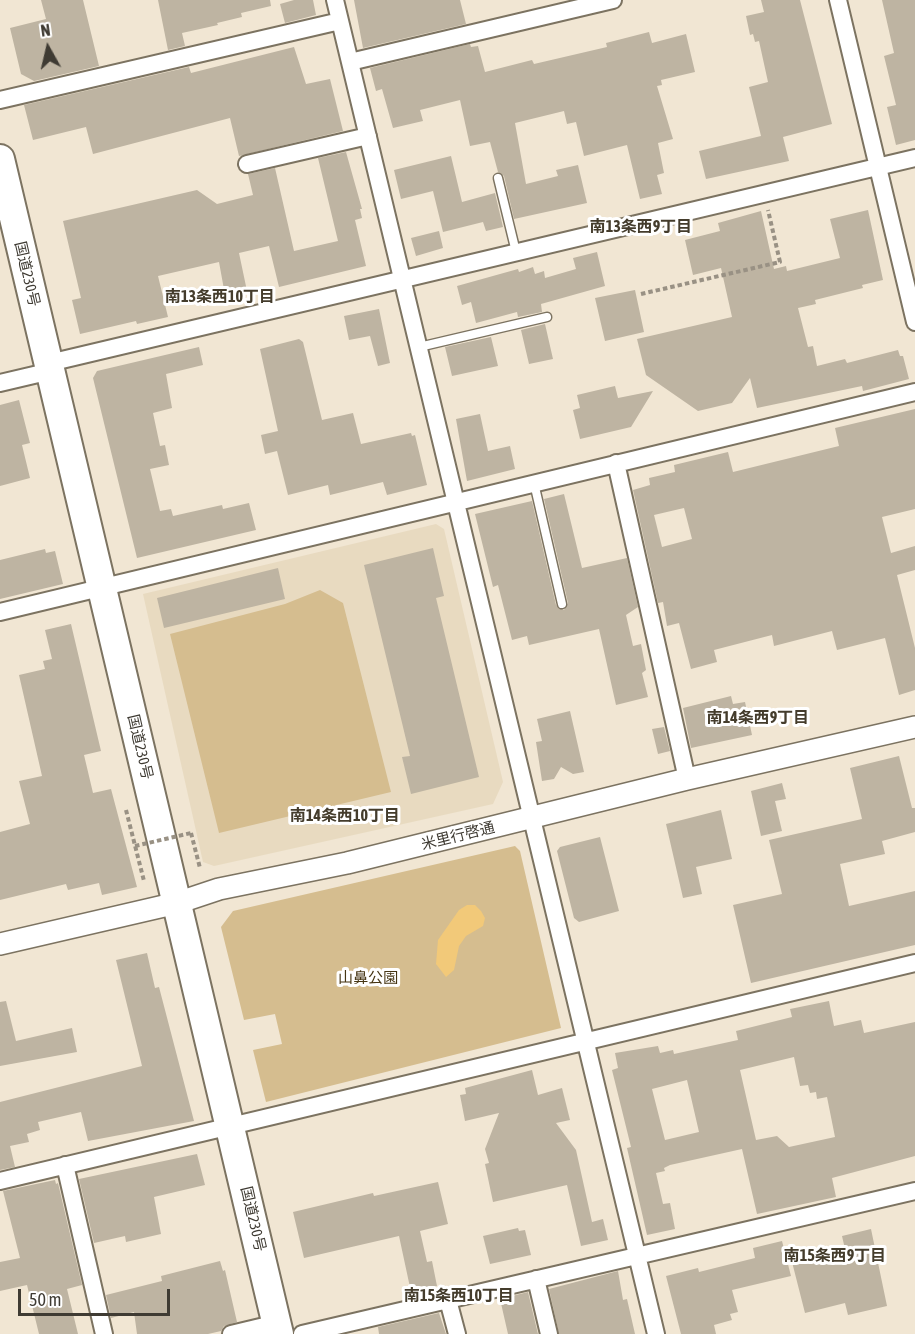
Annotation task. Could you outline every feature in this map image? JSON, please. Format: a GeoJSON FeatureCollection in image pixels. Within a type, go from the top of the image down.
{"type":"FeatureCollection","features":[{"type":"Feature","properties":{"kind":"highway","name":"国道230号"},"geometry":{"type":"LineString","coordinates":[[0,159],[7,215],[50,367],[231,1125],[286,1330]]}},
{"type":"Feature","properties":{"kind":"street"},"geometry":{"type":"LineString","coordinates":[[335,0],[656,1334]]}},
{"type":"Feature","properties":{"kind":"street"},"geometry":{"type":"LineString","coordinates":[[350,62],[613,0]]}},
{"type":"Feature","properties":{"kind":"street"},"geometry":{"type":"LineString","coordinates":[[838,0],[915,322]]}},
{"type":"Feature","properties":{"kind":"street"},"geometry":{"type":"LineString","coordinates":[[0,100],[340,21]]}},
{"type":"Feature","properties":{"kind":"street"},"geometry":{"type":"LineString","coordinates":[[247,165],[368,136]]}},
{"type":"Feature","properties":{"kind":"street"},"geometry":{"type":"LineString","coordinates":[[0,383],[50,367],[403,279],[915,158]]}},
{"type":"Feature","properties":{"kind":"street"},"geometry":{"type":"LineString","coordinates":[[0,612],[915,392]]}},
{"type":"Feature","properties":{"kind":"street"},"geometry":{"type":"LineString","coordinates":[[616,463],[687,778]]}},
{"type":"Feature","properties":{"kind":"street","name":"米里行啓通"},"geometry":{"type":"LineString","coordinates":[[0,945],[177,903],[219,890],[346,863],[687,778],[915,726]]}},
{"type":"Feature","properties":{"kind":"street"},"geometry":{"type":"LineString","coordinates":[[0,1181],[915,963]]}},
{"type":"Feature","properties":{"kind":"street"},"geometry":{"type":"LineString","coordinates":[[65,1165],[104,1334]]}},
{"type":"Feature","properties":{"kind":"street"},"geometry":{"type":"LineString","coordinates":[[231,1334],[286,1330],[448,1300],[915,1191]]}},
{"type":"Feature","properties":{"kind":"street"},"geometry":{"type":"LineString","coordinates":[[536,1279],[549,1334]]}},
{"type":"Feature","properties":{"kind":"street"},"geometry":{"type":"LineString","coordinates":[[448,1300],[457,1334]]}},
{"type":"Feature","properties":{"kind":"lane"},"geometry":{"type":"LineString","coordinates":[[498,178],[516,252]]}},
{"type":"Feature","properties":{"kind":"lane"},"geometry":{"type":"LineString","coordinates":[[419,347],[547,317]]}},
{"type":"Feature","properties":{"kind":"lane"},"geometry":{"type":"LineString","coordinates":[[534,482],[562,604]]}},
{"type":"Feature","properties":{"kind":"path"},"geometry":{"type":"LineString","coordinates":[[641,294],[780,262],[767,207]]}},
{"type":"Feature","properties":{"kind":"path"},"geometry":{"type":"LineString","coordinates":[[126,810],[144,881]]}},
{"type":"Feature","properties":{"kind":"path"},"geometry":{"type":"LineString","coordinates":[[135,846],[191,833],[200,868]]}},
{"type":"Feature","properties":{"kind":"shaded area"},"geometry":{"type":"Polygon","coordinates":[[[436,524],[444,529],[503,782],[493,804],[214,866],[203,862],[143,594],[436,524]]]}},
{"type":"Feature","properties":{"kind":"shaded area"},"geometry":{"type":"Polygon","coordinates":[[[467,905],[475,905],[481,911],[485,918],[483,926],[466,936],[459,946],[454,970],[446,977],[436,964],[438,940],[459,910],[467,905]]]}},
{"type":"Feature","properties":{"kind":"green space"},"geometry":{"type":"Polygon","coordinates":[[[320,590],[343,603],[391,792],[219,833],[170,634],[285,604],[320,590]]]}},
{"type":"Feature","properties":{"kind":"green space","name":"山鼻公園"},"geometry":{"type":"Polygon","coordinates":[[[515,846],[520,851],[561,1028],[266,1102],[253,1050],[282,1044],[275,1014],[244,1020],[221,927],[233,911],[515,846]]]}},
{"type":"Feature","properties":{"kind":"building"},"geometry":{"type":"Polygon","coordinates":[[[41,0],[83,0],[99,66],[34,81],[21,74],[10,28],[46,19],[41,0]]]}},
{"type":"Feature","properties":{"kind":"building"},"geometry":{"type":"Polygon","coordinates":[[[158,0],[270,0],[271,6],[241,13],[242,17],[217,23],[218,25],[182,33],[185,46],[168,50],[158,0]]]}},
{"type":"Feature","properties":{"kind":"building"},"geometry":{"type":"Polygon","coordinates":[[[294,0],[313,0],[316,15],[285,23],[280,4],[294,0]]]}},
{"type":"Feature","properties":{"kind":"building"},"geometry":{"type":"Polygon","coordinates":[[[354,0],[460,0],[466,24],[363,48],[354,0]]]}},
{"type":"Feature","properties":{"kind":"building"},"geometry":{"type":"Polygon","coordinates":[[[761,0],[800,0],[832,124],[783,137],[789,161],[706,179],[699,151],[761,136],[749,87],[768,82],[759,41],[755,42],[753,34],[750,35],[746,16],[764,12],[761,0]]]}},
{"type":"Feature","properties":{"kind":"building"},"geometry":{"type":"Polygon","coordinates":[[[882,0],[915,0],[915,140],[896,145],[887,107],[896,105],[884,56],[894,53],[882,0]]]}},
{"type":"Feature","properties":{"kind":"building"},"geometry":{"type":"Polygon","coordinates":[[[649,32],[652,43],[686,34],[695,72],[661,80],[662,85],[657,86],[673,139],[658,143],[664,173],[657,175],[662,194],[640,199],[627,145],[584,156],[576,122],[567,124],[564,111],[515,123],[526,184],[558,176],[556,170],[578,165],[587,203],[514,219],[504,176],[498,172],[490,142],[470,146],[460,100],[420,110],[423,121],[393,128],[382,89],[376,91],[370,68],[470,44],[471,47],[478,46],[485,72],[532,60],[534,64],[607,47],[606,43],[649,32]]]}},
{"type":"Feature","properties":{"kind":"building"},"geometry":{"type":"Polygon","coordinates":[[[294,47],[306,84],[330,79],[343,131],[239,156],[230,118],[93,154],[86,127],[33,140],[24,105],[189,67],[191,73],[294,47]]]}},
{"type":"Feature","properties":{"kind":"building"},"geometry":{"type":"Polygon","coordinates":[[[346,152],[362,209],[360,209],[362,218],[355,220],[366,266],[279,287],[269,246],[239,253],[247,291],[225,295],[219,262],[158,276],[168,317],[137,324],[136,321],[80,334],[72,300],[81,298],[63,221],[197,190],[217,204],[253,195],[248,174],[275,168],[294,251],[338,241],[318,158],[346,152]]]}},
{"type":"Feature","properties":{"kind":"building"},"geometry":{"type":"Polygon","coordinates":[[[451,156],[462,202],[495,193],[503,227],[486,231],[483,222],[443,232],[433,191],[401,199],[394,170],[451,156]]]}},
{"type":"Feature","properties":{"kind":"building"},"geometry":{"type":"Polygon","coordinates":[[[868,210],[883,280],[862,285],[863,288],[815,300],[816,304],[798,308],[808,347],[813,346],[817,366],[845,359],[847,363],[898,350],[900,356],[903,356],[909,379],[863,391],[862,386],[757,408],[750,378],[732,403],[698,411],[646,375],[637,339],[732,317],[721,268],[693,275],[685,240],[720,231],[718,223],[761,211],[774,269],[786,266],[787,271],[840,258],[830,219],[868,210]]]}},
{"type":"Feature","properties":{"kind":"building"},"geometry":{"type":"Polygon","coordinates":[[[439,231],[443,248],[416,256],[411,238],[439,231]]]}},
{"type":"Feature","properties":{"kind":"building"},"geometry":{"type":"Polygon","coordinates":[[[597,252],[605,286],[541,304],[542,312],[518,317],[517,312],[476,323],[471,302],[462,305],[457,286],[533,267],[535,274],[544,271],[545,278],[576,269],[573,258],[597,252]]]}},
{"type":"Feature","properties":{"kind":"building"},"geometry":{"type":"Polygon","coordinates":[[[635,290],[644,332],[605,341],[595,298],[635,290]]]}},
{"type":"Feature","properties":{"kind":"building"},"geometry":{"type":"Polygon","coordinates":[[[379,309],[390,363],[378,366],[370,336],[349,340],[344,316],[379,309]]]}},
{"type":"Feature","properties":{"kind":"building"},"geometry":{"type":"Polygon","coordinates":[[[545,324],[553,359],[529,364],[521,330],[545,324]]]}},
{"type":"Feature","properties":{"kind":"building"},"geometry":{"type":"Polygon","coordinates":[[[491,337],[498,366],[452,376],[445,347],[491,337]]]}},
{"type":"Feature","properties":{"kind":"building"},"geometry":{"type":"Polygon","coordinates":[[[299,339],[303,342],[322,420],[353,413],[361,444],[411,433],[412,436],[415,435],[427,485],[387,495],[383,482],[330,495],[328,485],[288,495],[277,451],[265,454],[261,435],[278,431],[260,349],[299,339]]]}},
{"type":"Feature","properties":{"kind":"building"},"geometry":{"type":"Polygon","coordinates":[[[199,347],[203,365],[166,374],[172,408],[153,413],[160,446],[165,445],[169,465],[150,469],[160,511],[171,509],[173,516],[222,505],[223,509],[249,503],[256,530],[137,558],[93,378],[97,371],[199,347]]]}},
{"type":"Feature","properties":{"kind":"building"},"geometry":{"type":"Polygon","coordinates":[[[615,386],[618,398],[653,391],[631,427],[580,439],[573,410],[580,408],[577,395],[615,386]]]}},
{"type":"Feature","properties":{"kind":"building"},"geometry":{"type":"Polygon","coordinates":[[[19,400],[30,443],[22,445],[30,478],[0,486],[0,405],[19,400]]]}},
{"type":"Feature","properties":{"kind":"building"},"geometry":{"type":"Polygon","coordinates":[[[915,409],[915,509],[882,517],[891,553],[915,546],[915,570],[897,575],[915,648],[915,690],[899,695],[885,638],[837,650],[832,631],[774,646],[772,635],[714,650],[717,662],[691,669],[679,623],[667,626],[663,602],[658,603],[633,490],[650,485],[649,478],[675,472],[674,465],[728,452],[733,472],[839,446],[835,428],[915,409]],[[684,508],[654,515],[662,547],[692,539],[684,508]]]}},
{"type":"Feature","properties":{"kind":"building"},"geometry":{"type":"Polygon","coordinates":[[[480,414],[488,451],[510,446],[515,469],[467,481],[456,419],[480,414]]]}},
{"type":"Feature","properties":{"kind":"building"},"geometry":{"type":"Polygon","coordinates":[[[564,494],[582,568],[627,558],[638,607],[626,615],[633,646],[641,644],[646,670],[642,673],[648,697],[616,705],[599,629],[529,645],[527,636],[512,640],[498,585],[493,587],[475,514],[532,501],[556,605],[564,610],[568,603],[544,499],[564,494]]]}},
{"type":"Feature","properties":{"kind":"building"},"geometry":{"type":"Polygon","coordinates":[[[433,548],[444,596],[436,598],[479,777],[411,794],[402,757],[410,756],[364,565],[433,548]]]}},
{"type":"Feature","properties":{"kind":"building"},"geometry":{"type":"Polygon","coordinates":[[[45,549],[46,553],[55,551],[63,584],[0,599],[0,560],[45,549]]]}},
{"type":"Feature","properties":{"kind":"building"},"geometry":{"type":"Polygon","coordinates":[[[278,568],[285,599],[164,628],[157,598],[278,568]]]}},
{"type":"Feature","properties":{"kind":"building"},"geometry":{"type":"Polygon","coordinates":[[[71,624],[101,751],[84,755],[93,793],[111,789],[137,887],[102,895],[99,883],[68,890],[66,884],[0,900],[0,832],[30,824],[19,781],[42,776],[19,675],[45,669],[43,661],[52,659],[45,630],[71,624]]]}},
{"type":"Feature","properties":{"kind":"building"},"geometry":{"type":"Polygon","coordinates":[[[731,696],[733,704],[745,702],[752,735],[691,748],[683,708],[731,696]]]}},
{"type":"Feature","properties":{"kind":"building"},"geometry":{"type":"Polygon","coordinates":[[[570,711],[584,772],[573,774],[561,767],[554,779],[542,781],[536,742],[542,741],[537,719],[570,711]]]}},
{"type":"Feature","properties":{"kind":"building"},"geometry":{"type":"Polygon","coordinates":[[[664,727],[670,751],[658,754],[652,729],[664,727]]]}},
{"type":"Feature","properties":{"kind":"building"},"geometry":{"type":"Polygon","coordinates":[[[899,756],[912,808],[915,808],[915,832],[882,841],[885,854],[840,864],[849,906],[915,891],[915,945],[751,983],[733,905],[782,894],[769,840],[862,819],[850,768],[899,756]]]}},
{"type":"Feature","properties":{"kind":"building"},"geometry":{"type":"Polygon","coordinates":[[[782,783],[786,799],[775,801],[782,831],[761,836],[751,791],[782,783]]]}},
{"type":"Feature","properties":{"kind":"building"},"geometry":{"type":"Polygon","coordinates":[[[721,810],[732,859],[696,867],[702,894],[683,898],[666,824],[721,810]]]}},
{"type":"Feature","properties":{"kind":"building"},"geometry":{"type":"Polygon","coordinates":[[[600,837],[619,911],[579,922],[574,918],[557,851],[560,847],[600,837]]]}},
{"type":"Feature","properties":{"kind":"building"},"geometry":{"type":"Polygon","coordinates":[[[147,953],[155,988],[159,987],[194,1121],[88,1141],[81,1112],[38,1122],[40,1130],[27,1134],[29,1142],[10,1146],[15,1167],[0,1170],[0,1102],[142,1066],[116,960],[147,953]]]}},
{"type":"Feature","properties":{"kind":"building"},"geometry":{"type":"Polygon","coordinates":[[[6,1001],[16,1041],[72,1028],[77,1052],[0,1066],[0,1002],[6,1001]]]}},
{"type":"Feature","properties":{"kind":"building"},"geometry":{"type":"Polygon","coordinates":[[[829,1001],[834,1026],[861,1020],[864,1033],[915,1022],[915,1156],[832,1178],[836,1197],[757,1214],[742,1149],[670,1165],[664,1168],[665,1171],[656,1173],[663,1204],[670,1203],[675,1229],[647,1235],[627,1148],[631,1147],[612,1070],[618,1068],[615,1053],[658,1046],[660,1053],[673,1050],[674,1054],[738,1040],[736,1031],[792,1017],[790,1009],[829,1001]],[[794,1057],[740,1070],[756,1140],[777,1136],[789,1147],[835,1137],[827,1097],[817,1099],[816,1092],[810,1093],[808,1085],[800,1086],[794,1057]],[[687,1080],[652,1089],[665,1140],[699,1132],[687,1080]]]}},
{"type":"Feature","properties":{"kind":"building"},"geometry":{"type":"Polygon","coordinates":[[[532,1070],[538,1095],[562,1088],[570,1120],[556,1123],[576,1150],[592,1222],[603,1219],[608,1240],[581,1246],[567,1185],[493,1202],[485,1164],[489,1163],[485,1149],[499,1113],[465,1121],[460,1095],[466,1094],[465,1088],[532,1070]]]}},
{"type":"Feature","properties":{"kind":"building"},"geometry":{"type":"Polygon","coordinates":[[[197,1154],[205,1185],[154,1197],[161,1234],[126,1242],[125,1236],[94,1243],[79,1179],[197,1154]]]}},
{"type":"Feature","properties":{"kind":"building"},"geometry":{"type":"Polygon","coordinates":[[[55,1180],[56,1184],[58,1183],[82,1285],[67,1289],[78,1334],[39,1334],[27,1285],[0,1291],[0,1262],[20,1258],[3,1191],[55,1180]]]}},
{"type":"Feature","properties":{"kind":"building"},"geometry":{"type":"Polygon","coordinates":[[[438,1182],[448,1224],[420,1231],[427,1262],[432,1261],[437,1286],[411,1292],[399,1236],[304,1258],[293,1212],[373,1193],[374,1196],[438,1182]]]}},
{"type":"Feature","properties":{"kind":"building"},"geometry":{"type":"Polygon","coordinates":[[[518,1228],[519,1231],[525,1230],[531,1255],[490,1264],[483,1236],[518,1228]]]}},
{"type":"Feature","properties":{"kind":"building"},"geometry":{"type":"Polygon","coordinates":[[[871,1229],[887,1306],[848,1315],[845,1303],[805,1313],[792,1262],[845,1249],[842,1236],[871,1229]]]}},
{"type":"Feature","properties":{"kind":"building"},"geometry":{"type":"Polygon","coordinates":[[[782,1241],[791,1276],[732,1290],[738,1312],[730,1314],[732,1320],[714,1325],[716,1334],[681,1334],[666,1276],[698,1268],[699,1272],[755,1258],[753,1248],[782,1241]]]}},
{"type":"Feature","properties":{"kind":"building"},"geometry":{"type":"Polygon","coordinates":[[[220,1261],[223,1271],[225,1270],[237,1322],[224,1326],[221,1331],[208,1334],[137,1334],[134,1312],[111,1318],[106,1295],[162,1281],[161,1276],[220,1261]]]}},
{"type":"Feature","properties":{"kind":"building"},"geometry":{"type":"Polygon","coordinates":[[[618,1271],[623,1300],[627,1299],[635,1334],[559,1334],[549,1289],[618,1271]]]}},
{"type":"Feature","properties":{"kind":"building"},"geometry":{"type":"Polygon","coordinates":[[[528,1292],[538,1334],[508,1334],[500,1299],[528,1292]]]}},
{"type":"Feature","properties":{"kind":"building"},"geometry":{"type":"Polygon","coordinates":[[[439,1313],[446,1334],[379,1334],[378,1327],[439,1313]]]}},
{"type":"Feature","properties":{"kind":"district","name":"南13条西9丁目"},"geometry":{"type":"Point","coordinates":[641,227]}},
{"type":"Feature","properties":{"kind":"district","name":"南13条西10丁目"},"geometry":{"type":"Point","coordinates":[220,297]}},
{"type":"Feature","properties":{"kind":"district","name":"南14条西9丁目"},"geometry":{"type":"Point","coordinates":[758,718]}},
{"type":"Feature","properties":{"kind":"district","name":"南14条西10丁目"},"geometry":{"type":"Point","coordinates":[345,816]}},
{"type":"Feature","properties":{"kind":"district","name":"南15条西9丁目"},"geometry":{"type":"Point","coordinates":[835,1256]}},
{"type":"Feature","properties":{"kind":"district","name":"南15条西10丁目"},"geometry":{"type":"Point","coordinates":[459,1296]}}]}
